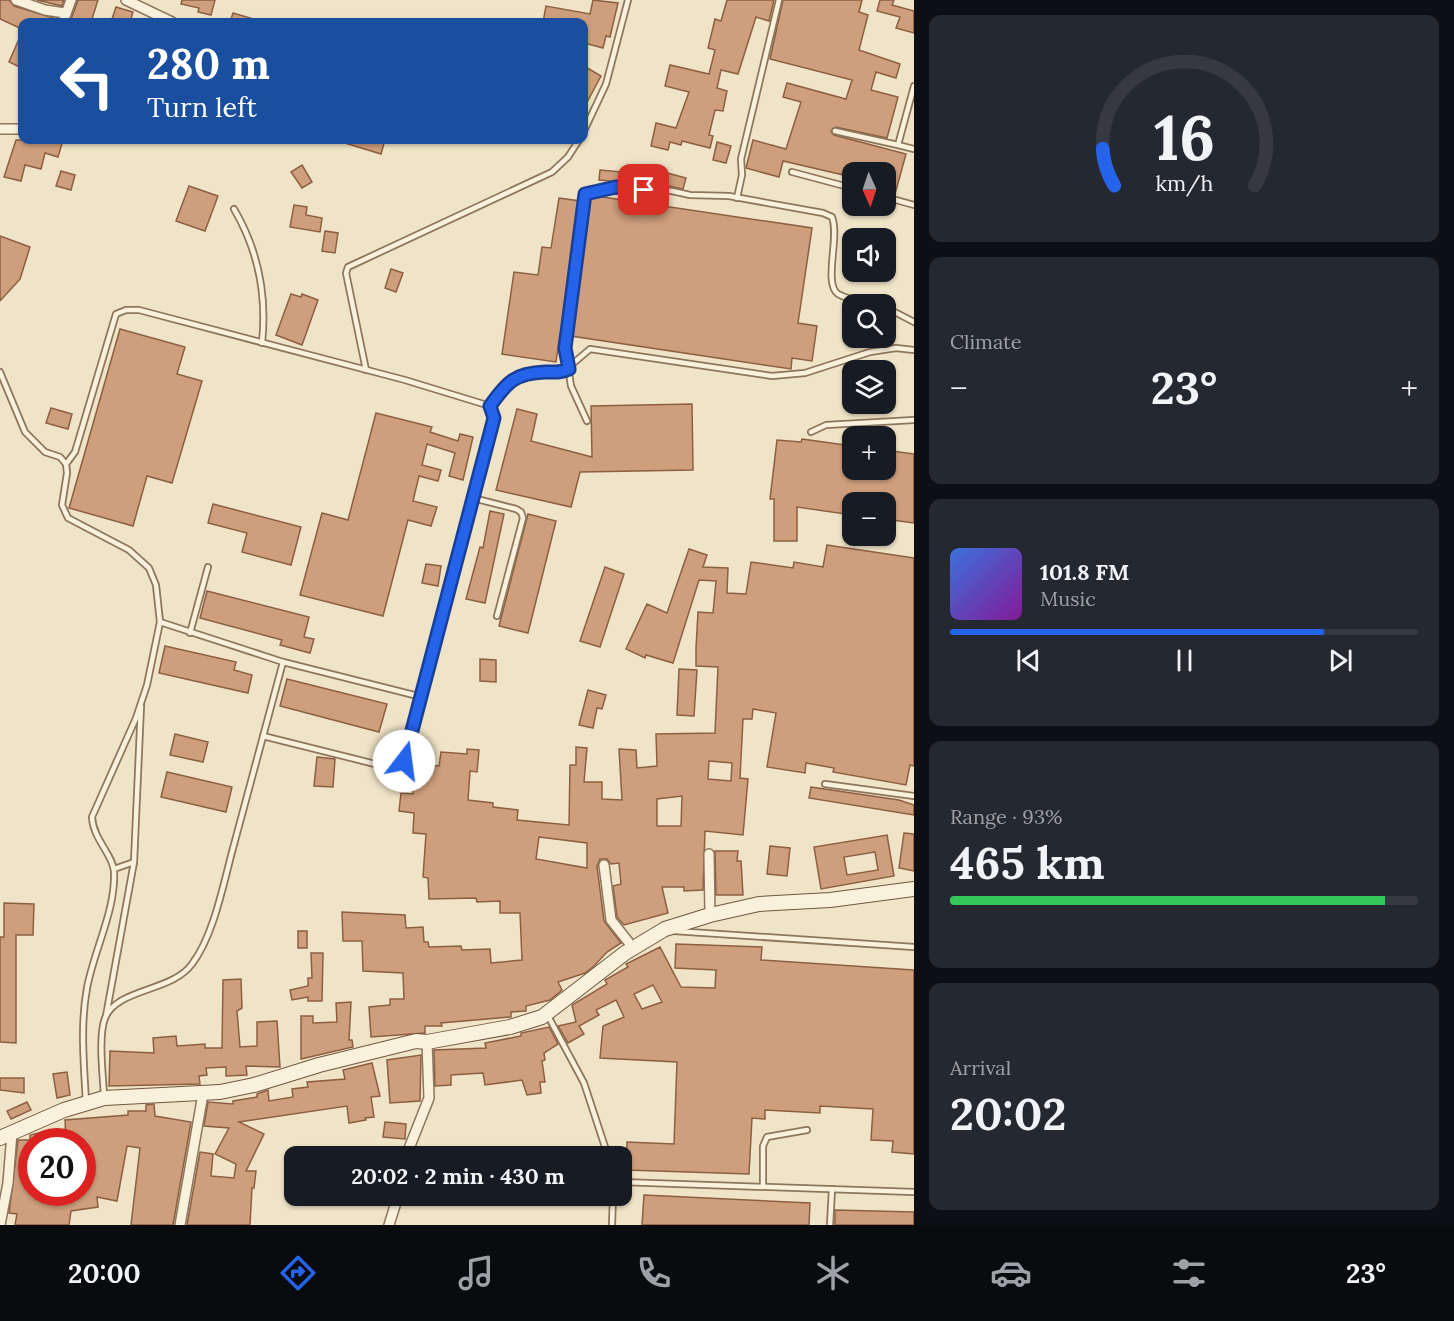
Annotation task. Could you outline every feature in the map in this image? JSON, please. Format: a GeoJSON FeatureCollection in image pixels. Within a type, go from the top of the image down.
{"type":"FeatureCollection","features":[{"type":"Feature","properties":{"kind":"street"},"geometry":{"type":"LineString","coordinates":[[16,0],[64,18],[70,0]]}},
{"type":"Feature","properties":{"kind":"street"},"geometry":{"type":"LineString","coordinates":[[126,0],[164,18]]}},
{"type":"Feature","properties":{"kind":"street"},"geometry":{"type":"LineString","coordinates":[[0,129],[18,129]]}},
{"type":"Feature","properties":{"kind":"street"},"geometry":{"type":"LineString","coordinates":[[709,854],[710,915]]}},
{"type":"Feature","properties":{"kind":"street"},"geometry":{"type":"LineString","coordinates":[[604,865],[611,920],[634,949]]}},
{"type":"Feature","properties":{"kind":"street"},"geometry":{"type":"LineString","coordinates":[[0,1225],[8,1183],[6,1136],[64,1110],[104,1098],[203,1094],[254,1085],[319,1065],[405,1044],[510,1027],[546,1014],[655,933],[665,929],[710,915],[759,904],[830,900],[914,889]]}},
{"type":"Feature","properties":{"kind":"street"},"geometry":{"type":"LineString","coordinates":[[410,1146],[429,1098],[427,1042]]}},
{"type":"Feature","properties":{"kind":"street"},"geometry":{"type":"LineString","coordinates":[[180,1225],[203,1094]]}},
{"type":"Feature","properties":{"kind":"street"},"geometry":{"type":"LineString","coordinates":[[389,1225],[395,1206]]}},
{"type":"Feature","properties":{"kind":"lane"},"geometry":{"type":"LineString","coordinates":[[588,123],[606,84],[628,0]]}},
{"type":"Feature","properties":{"kind":"lane"},"geometry":{"type":"LineString","coordinates":[[737,198],[742,175],[741,159],[779,0]]}},
{"type":"Feature","properties":{"kind":"lane"},"geometry":{"type":"LineString","coordinates":[[898,145],[914,86]]}},
{"type":"Feature","properties":{"kind":"lane"},"geometry":{"type":"LineString","coordinates":[[835,131],[914,149]]}},
{"type":"Feature","properties":{"kind":"lane"},"geometry":{"type":"LineString","coordinates":[[366,370],[346,273],[348,267],[552,172],[568,158],[577,144]]}},
{"type":"Feature","properties":{"kind":"lane"},"geometry":{"type":"LineString","coordinates":[[792,172],[842,185]]}},
{"type":"Feature","properties":{"kind":"lane"},"geometry":{"type":"LineString","coordinates":[[587,421],[571,386],[565,348],[585,194],[616,187],[737,198],[832,217],[837,232],[831,281],[833,290],[842,296]]}},
{"type":"Feature","properties":{"kind":"lane"},"geometry":{"type":"LineString","coordinates":[[896,200],[914,205]]}},
{"type":"Feature","properties":{"kind":"lane"},"geometry":{"type":"LineString","coordinates":[[234,209],[248,232],[257,262],[265,316],[262,343]]}},
{"type":"Feature","properties":{"kind":"lane"},"geometry":{"type":"LineString","coordinates":[[66,464],[75,452],[116,314],[138,310],[366,370],[490,406]]}},
{"type":"Feature","properties":{"kind":"lane"},"geometry":{"type":"LineString","coordinates":[[896,313],[914,322]]}},
{"type":"Feature","properties":{"kind":"lane"},"geometry":{"type":"LineString","coordinates":[[490,406],[511,379],[524,375],[563,372],[569,369],[585,351],[594,349],[784,376],[805,373],[870,352],[896,348],[914,350]]}},
{"type":"Feature","properties":{"kind":"lane"},"geometry":{"type":"LineString","coordinates":[[0,372],[25,432],[45,452],[60,457],[66,464],[67,473],[62,505],[64,513],[73,521],[129,550],[149,568],[156,585],[160,622],[147,685],[92,817],[93,830],[114,869],[112,893],[87,987],[83,1021],[86,1103]]}},
{"type":"Feature","properties":{"kind":"lane"},"geometry":{"type":"LineString","coordinates":[[263,736],[379,765],[398,766],[404,761],[494,418],[490,406]]}},
{"type":"Feature","properties":{"kind":"lane"},"geometry":{"type":"LineString","coordinates":[[811,432],[826,425],[914,420]]}},
{"type":"Feature","properties":{"kind":"lane"},"geometry":{"type":"LineString","coordinates":[[473,498],[516,509],[521,512],[523,519],[498,616]]}},
{"type":"Feature","properties":{"kind":"lane"},"geometry":{"type":"LineString","coordinates":[[190,633],[208,567]]}},
{"type":"Feature","properties":{"kind":"lane"},"geometry":{"type":"LineString","coordinates":[[160,622],[283,662],[422,697]]}},
{"type":"Feature","properties":{"kind":"lane"},"geometry":{"type":"LineString","coordinates":[[106,1016],[130,996],[162,986],[181,976],[198,954],[225,877],[283,662]]}},
{"type":"Feature","properties":{"kind":"lane"},"geometry":{"type":"LineString","coordinates":[[104,1098],[102,1031],[134,862],[142,700]]}},
{"type":"Feature","properties":{"kind":"lane"},"geometry":{"type":"LineString","coordinates":[[825,784],[914,796]]}},
{"type":"Feature","properties":{"kind":"lane"},"geometry":{"type":"LineString","coordinates":[[114,869],[134,862]]}},
{"type":"Feature","properties":{"kind":"lane"},"geometry":{"type":"LineString","coordinates":[[665,929],[914,947]]}},
{"type":"Feature","properties":{"kind":"lane"},"geometry":{"type":"LineString","coordinates":[[546,1014],[584,1083],[605,1146]]}},
{"type":"Feature","properties":{"kind":"lane"},"geometry":{"type":"LineString","coordinates":[[763,1185],[763,1146],[767,1137],[807,1130]]}},
{"type":"Feature","properties":{"kind":"lane"},"geometry":{"type":"LineString","coordinates":[[632,1182],[914,1192]]}},
{"type":"Feature","properties":{"kind":"lane"},"geometry":{"type":"LineString","coordinates":[[830,1225],[832,1190]]}},
{"type":"Feature","properties":{"kind":"lane"},"geometry":{"type":"LineString","coordinates":[[612,1225],[613,1206]]}},
{"type":"Feature","properties":{"kind":"building"},"geometry":{"type":"Polygon","coordinates":[[[0,0],[9,0],[14,6],[54,18],[18,18],[18,27],[0,19],[0,0]]]}},
{"type":"Feature","properties":{"kind":"building"},"geometry":{"type":"Polygon","coordinates":[[[37,0],[64,0],[62,6],[37,0]]]}},
{"type":"Feature","properties":{"kind":"building"},"geometry":{"type":"Polygon","coordinates":[[[78,0],[98,0],[92,18],[71,18],[78,0]]]}},
{"type":"Feature","properties":{"kind":"building"},"geometry":{"type":"Polygon","coordinates":[[[182,0],[215,0],[211,15],[198,12],[199,8],[181,4],[182,0]]]}},
{"type":"Feature","properties":{"kind":"building"},"geometry":{"type":"Polygon","coordinates":[[[593,0],[618,3],[610,37],[606,36],[603,48],[588,44],[588,18],[544,18],[546,6],[590,14],[593,0]]]}},
{"type":"Feature","properties":{"kind":"building"},"geometry":{"type":"Polygon","coordinates":[[[727,0],[774,0],[769,21],[756,17],[738,74],[721,70],[717,88],[727,91],[723,111],[715,110],[709,135],[713,136],[710,148],[682,141],[681,145],[670,142],[668,150],[651,146],[656,123],[676,128],[689,92],[665,86],[670,65],[709,74],[715,50],[708,48],[715,19],[721,21],[727,0]]]}},
{"type":"Feature","properties":{"kind":"building"},"geometry":{"type":"Polygon","coordinates":[[[783,0],[862,0],[859,12],[868,15],[859,50],[900,64],[896,78],[876,72],[871,90],[898,97],[887,138],[836,127],[831,131],[834,135],[906,154],[896,190],[896,162],[842,162],[842,175],[783,161],[779,177],[746,168],[753,140],[786,149],[801,102],[783,97],[787,83],[846,99],[852,80],[770,59],[783,0]]]}},
{"type":"Feature","properties":{"kind":"building"},"geometry":{"type":"Polygon","coordinates":[[[880,0],[894,0],[892,5],[914,11],[914,33],[896,28],[900,17],[877,11],[880,0]]]}},
{"type":"Feature","properties":{"kind":"building"},"geometry":{"type":"Polygon","coordinates":[[[116,7],[133,12],[131,18],[112,18],[116,7]]]}},
{"type":"Feature","properties":{"kind":"building"},"geometry":{"type":"Polygon","coordinates":[[[233,13],[250,18],[231,18],[233,13]]]}},
{"type":"Feature","properties":{"kind":"building"},"geometry":{"type":"Polygon","coordinates":[[[18,41],[18,66],[9,62],[18,41]]]}},
{"type":"Feature","properties":{"kind":"building"},"geometry":{"type":"Polygon","coordinates":[[[588,68],[601,76],[588,100],[588,68]]]}},
{"type":"Feature","properties":{"kind":"building"},"geometry":{"type":"Polygon","coordinates":[[[16,140],[18,144],[62,144],[58,157],[45,153],[41,169],[25,165],[21,181],[4,177],[16,140]]]}},
{"type":"Feature","properties":{"kind":"building"},"geometry":{"type":"Polygon","coordinates":[[[717,142],[731,146],[726,163],[713,160],[717,142]]]}},
{"type":"Feature","properties":{"kind":"building"},"geometry":{"type":"Polygon","coordinates":[[[348,144],[384,144],[381,154],[348,144]]]}},
{"type":"Feature","properties":{"kind":"building"},"geometry":{"type":"Polygon","coordinates":[[[302,165],[312,182],[302,188],[291,172],[302,165]]]}},
{"type":"Feature","properties":{"kind":"building"},"geometry":{"type":"Polygon","coordinates":[[[600,170],[654,175],[656,170],[686,178],[683,189],[643,181],[643,184],[599,180],[600,170]]]}},
{"type":"Feature","properties":{"kind":"building"},"geometry":{"type":"Polygon","coordinates":[[[61,171],[75,175],[71,190],[56,186],[61,171]]]}},
{"type":"Feature","properties":{"kind":"building"},"geometry":{"type":"Polygon","coordinates":[[[189,186],[218,196],[205,231],[176,221],[189,186]]]}},
{"type":"Feature","properties":{"kind":"building"},"geometry":{"type":"Polygon","coordinates":[[[596,196],[812,228],[798,323],[817,326],[812,361],[792,358],[791,369],[571,336],[588,202],[590,197],[596,196]]]}},
{"type":"Feature","properties":{"kind":"building"},"geometry":{"type":"Polygon","coordinates":[[[559,198],[580,201],[562,335],[560,334],[556,362],[502,354],[514,272],[538,275],[542,247],[551,248],[559,198]]]}},
{"type":"Feature","properties":{"kind":"building"},"geometry":{"type":"Polygon","coordinates":[[[294,205],[307,207],[306,215],[322,218],[320,232],[290,227],[294,205]]]}},
{"type":"Feature","properties":{"kind":"building"},"geometry":{"type":"Polygon","coordinates":[[[325,231],[338,233],[335,253],[322,251],[325,231]]]}},
{"type":"Feature","properties":{"kind":"building"},"geometry":{"type":"Polygon","coordinates":[[[0,236],[30,247],[20,279],[0,301],[0,236]]]}},
{"type":"Feature","properties":{"kind":"building"},"geometry":{"type":"Polygon","coordinates":[[[391,269],[403,273],[396,292],[385,288],[391,269]]]}},
{"type":"Feature","properties":{"kind":"building"},"geometry":{"type":"Polygon","coordinates":[[[291,294],[301,297],[302,294],[318,300],[302,345],[276,335],[291,294]]]}},
{"type":"Feature","properties":{"kind":"building"},"geometry":{"type":"Polygon","coordinates":[[[120,329],[185,347],[177,374],[202,381],[172,483],[147,476],[133,526],[69,508],[120,329]]]}},
{"type":"Feature","properties":{"kind":"building"},"geometry":{"type":"Polygon","coordinates":[[[692,404],[693,470],[580,472],[571,507],[496,490],[517,409],[537,414],[531,441],[592,457],[591,406],[692,404]]]}},
{"type":"Feature","properties":{"kind":"building"},"geometry":{"type":"Polygon","coordinates":[[[51,408],[72,414],[68,429],[46,423],[51,408]]]}},
{"type":"Feature","properties":{"kind":"building"},"geometry":{"type":"Polygon","coordinates":[[[376,413],[432,427],[430,432],[458,441],[460,434],[473,437],[463,480],[449,476],[455,453],[427,444],[422,465],[441,470],[438,481],[419,476],[413,501],[437,507],[431,526],[408,520],[383,616],[300,595],[322,513],[348,520],[376,413]]]}},
{"type":"Feature","properties":{"kind":"building"},"geometry":{"type":"Polygon","coordinates":[[[802,439],[842,445],[842,480],[896,480],[896,452],[914,454],[914,523],[896,521],[896,492],[842,492],[842,514],[797,507],[797,541],[774,541],[774,499],[770,499],[777,440],[801,442],[802,439]]]}},
{"type":"Feature","properties":{"kind":"building"},"geometry":{"type":"Polygon","coordinates":[[[213,504],[301,527],[291,565],[242,552],[247,533],[208,523],[213,504]]]}},
{"type":"Feature","properties":{"kind":"building"},"geometry":{"type":"Polygon","coordinates":[[[490,511],[504,514],[485,603],[466,599],[480,547],[483,548],[490,511]]]}},
{"type":"Feature","properties":{"kind":"building"},"geometry":{"type":"Polygon","coordinates":[[[528,514],[556,521],[528,633],[499,626],[528,514]]]}},
{"type":"Feature","properties":{"kind":"building"},"geometry":{"type":"Polygon","coordinates":[[[827,545],[914,558],[914,766],[910,765],[906,785],[833,772],[834,768],[806,763],[805,773],[767,767],[776,713],[753,709],[752,719],[743,719],[740,778],[748,779],[743,835],[705,831],[703,890],[684,891],[684,887],[662,887],[668,913],[624,925],[617,917],[613,886],[621,884],[619,863],[611,864],[607,859],[600,859],[597,866],[604,921],[621,943],[607,952],[585,973],[558,982],[562,990],[550,1000],[526,1006],[526,1011],[511,1012],[511,1017],[441,1023],[442,1026],[425,1026],[425,1033],[371,1037],[369,1007],[390,1005],[390,999],[404,999],[403,973],[363,971],[362,941],[343,941],[342,912],[405,915],[406,928],[423,927],[424,942],[428,942],[429,947],[461,946],[462,950],[490,949],[491,963],[522,960],[520,913],[500,913],[500,901],[477,902],[476,898],[429,899],[428,878],[423,877],[426,834],[413,833],[414,813],[399,811],[401,793],[413,794],[415,764],[439,766],[441,752],[467,754],[467,749],[479,750],[477,772],[470,771],[468,800],[493,803],[493,807],[518,810],[517,820],[569,825],[570,765],[576,765],[576,747],[587,748],[584,782],[602,782],[602,799],[622,800],[619,749],[636,750],[637,768],[657,766],[656,734],[715,733],[718,667],[696,666],[696,648],[698,612],[713,613],[716,581],[699,580],[673,663],[646,655],[645,658],[626,649],[647,604],[667,613],[689,549],[707,555],[703,567],[728,568],[727,593],[746,594],[751,562],[793,568],[794,562],[823,567],[827,545]],[[709,761],[708,779],[731,781],[732,763],[709,761]],[[682,796],[657,799],[657,826],[681,826],[682,796]],[[539,837],[536,859],[587,868],[587,843],[539,837]]]}},
{"type":"Feature","properties":{"kind":"building"},"geometry":{"type":"Polygon","coordinates":[[[426,564],[441,566],[438,586],[422,583],[426,564]]]}},
{"type":"Feature","properties":{"kind":"building"},"geometry":{"type":"Polygon","coordinates":[[[605,567],[624,574],[600,647],[580,641],[605,567]]]}},
{"type":"Feature","properties":{"kind":"building"},"geometry":{"type":"Polygon","coordinates":[[[207,591],[309,617],[304,637],[314,639],[310,653],[280,645],[282,640],[200,618],[207,591]]]}},
{"type":"Feature","properties":{"kind":"building"},"geometry":{"type":"Polygon","coordinates":[[[165,646],[236,662],[234,670],[252,675],[248,693],[159,673],[165,646]]]}},
{"type":"Feature","properties":{"kind":"building"},"geometry":{"type":"Polygon","coordinates":[[[480,659],[496,660],[496,682],[480,681],[480,659]]]}},
{"type":"Feature","properties":{"kind":"building"},"geometry":{"type":"Polygon","coordinates":[[[679,669],[697,670],[694,716],[677,715],[679,669]]]}},
{"type":"Feature","properties":{"kind":"building"},"geometry":{"type":"Polygon","coordinates":[[[287,679],[387,704],[379,732],[280,706],[287,679]]]}},
{"type":"Feature","properties":{"kind":"building"},"geometry":{"type":"Polygon","coordinates":[[[588,690],[606,695],[602,709],[597,708],[593,728],[579,725],[588,690]]]}},
{"type":"Feature","properties":{"kind":"building"},"geometry":{"type":"Polygon","coordinates":[[[175,734],[208,742],[203,762],[170,755],[175,734]]]}},
{"type":"Feature","properties":{"kind":"building"},"geometry":{"type":"Polygon","coordinates":[[[317,757],[335,759],[333,787],[314,786],[317,757]]]}},
{"type":"Feature","properties":{"kind":"building"},"geometry":{"type":"Polygon","coordinates":[[[167,772],[232,787],[226,812],[161,797],[167,772]]]}},
{"type":"Feature","properties":{"kind":"building"},"geometry":{"type":"Polygon","coordinates":[[[811,787],[899,800],[914,805],[914,815],[809,798],[811,787]]]}},
{"type":"Feature","properties":{"kind":"building"},"geometry":{"type":"Polygon","coordinates":[[[904,833],[914,834],[914,871],[899,868],[904,833]]]}},
{"type":"Feature","properties":{"kind":"building"},"geometry":{"type":"Polygon","coordinates":[[[887,835],[894,876],[821,889],[814,847],[887,835]],[[875,852],[844,857],[847,875],[878,870],[875,852]]]}},
{"type":"Feature","properties":{"kind":"building"},"geometry":{"type":"Polygon","coordinates":[[[770,846],[790,848],[787,876],[767,874],[770,846]]]}},
{"type":"Feature","properties":{"kind":"building"},"geometry":{"type":"Polygon","coordinates":[[[715,851],[738,851],[737,861],[741,861],[743,895],[716,895],[715,851]]]}},
{"type":"Feature","properties":{"kind":"building"},"geometry":{"type":"Polygon","coordinates":[[[4,903],[34,904],[33,935],[16,935],[16,1043],[0,1042],[0,937],[4,937],[4,903]]]}},
{"type":"Feature","properties":{"kind":"building"},"geometry":{"type":"Polygon","coordinates":[[[298,931],[307,931],[307,948],[298,948],[298,931]]]}},
{"type":"Feature","properties":{"kind":"building"},"geometry":{"type":"Polygon","coordinates":[[[676,944],[762,947],[761,960],[914,970],[914,1154],[892,1152],[893,1141],[871,1140],[873,1109],[820,1106],[820,1113],[765,1110],[765,1119],[752,1118],[749,1174],[632,1170],[632,1146],[627,1146],[627,1142],[674,1144],[677,1062],[600,1058],[603,1026],[624,1017],[616,1000],[596,1010],[599,1015],[579,1026],[584,1034],[568,1043],[558,1026],[576,1022],[572,1005],[607,984],[605,980],[628,967],[626,964],[660,947],[681,987],[715,988],[716,970],[675,968],[676,944]],[[653,985],[634,994],[642,1009],[662,1002],[653,985]]]}},
{"type":"Feature","properties":{"kind":"building"},"geometry":{"type":"Polygon","coordinates":[[[311,953],[323,953],[322,1001],[308,1001],[308,997],[292,1000],[290,990],[308,986],[308,978],[312,978],[311,953]]]}},
{"type":"Feature","properties":{"kind":"building"},"geometry":{"type":"Polygon","coordinates":[[[241,979],[242,1008],[237,1011],[240,1047],[257,1046],[257,1022],[277,1021],[280,1067],[246,1066],[247,1075],[226,1076],[226,1067],[206,1068],[207,1075],[199,1076],[200,1084],[109,1086],[110,1051],[154,1053],[153,1038],[176,1036],[177,1046],[205,1044],[205,1048],[222,1048],[223,980],[241,979]]]}},
{"type":"Feature","properties":{"kind":"building"},"geometry":{"type":"Polygon","coordinates":[[[351,1002],[349,1040],[352,1040],[353,1047],[301,1059],[301,1016],[313,1016],[313,1023],[337,1022],[336,1003],[351,1002]]]}},
{"type":"Feature","properties":{"kind":"building"},"geometry":{"type":"Polygon","coordinates":[[[549,1027],[558,1044],[544,1053],[545,1060],[542,1061],[545,1082],[540,1082],[541,1093],[527,1095],[522,1080],[485,1085],[483,1073],[451,1075],[451,1085],[435,1086],[434,1050],[486,1048],[485,1043],[521,1036],[521,1033],[549,1027]]]}},
{"type":"Feature","properties":{"kind":"building"},"geometry":{"type":"Polygon","coordinates":[[[421,1055],[420,1101],[390,1103],[387,1060],[421,1055]]]}},
{"type":"Feature","properties":{"kind":"building"},"geometry":{"type":"Polygon","coordinates":[[[372,1063],[380,1096],[371,1097],[374,1117],[349,1123],[347,1106],[239,1122],[264,1134],[246,1171],[256,1171],[254,1188],[252,1188],[250,1225],[187,1225],[200,1152],[213,1154],[211,1176],[234,1178],[236,1164],[215,1154],[229,1128],[204,1126],[208,1102],[233,1104],[233,1101],[257,1097],[257,1094],[268,1090],[269,1101],[293,1097],[292,1089],[308,1087],[307,1082],[345,1079],[343,1070],[372,1063]]]}},
{"type":"Feature","properties":{"kind":"building"},"geometry":{"type":"Polygon","coordinates":[[[67,1072],[70,1095],[57,1098],[53,1074],[67,1072]]]}},
{"type":"Feature","properties":{"kind":"building"},"geometry":{"type":"Polygon","coordinates":[[[0,1078],[24,1078],[24,1093],[0,1090],[0,1078]]]}},
{"type":"Feature","properties":{"kind":"building"},"geometry":{"type":"Polygon","coordinates":[[[27,1102],[31,1110],[11,1119],[7,1111],[27,1102]]]}},
{"type":"Feature","properties":{"kind":"building"},"geometry":{"type":"Polygon","coordinates":[[[154,1104],[155,1116],[191,1122],[173,1225],[131,1225],[140,1148],[127,1146],[117,1201],[97,1197],[98,1207],[71,1211],[69,1225],[15,1225],[17,1214],[9,1213],[18,1140],[18,1206],[96,1206],[96,1128],[65,1128],[65,1120],[128,1115],[128,1111],[146,1111],[146,1105],[154,1104]]]}},
{"type":"Feature","properties":{"kind":"building"},"geometry":{"type":"Polygon","coordinates":[[[385,1122],[406,1124],[405,1139],[383,1137],[385,1122]]]}},
{"type":"Feature","properties":{"kind":"building"},"geometry":{"type":"Polygon","coordinates":[[[644,1195],[810,1203],[809,1225],[642,1225],[644,1195]]]}},
{"type":"Feature","properties":{"kind":"building"},"geometry":{"type":"Polygon","coordinates":[[[835,1210],[914,1212],[914,1225],[835,1225],[835,1210]]]}},
{"type":"Feature","properties":{"kind":"route"},"geometry":{"type":"LineString","coordinates":[[404,761],[494,418],[490,406],[511,379],[541,372],[563,372],[569,369],[565,348],[585,194],[602,188],[616,187],[644,190]]}}]}
